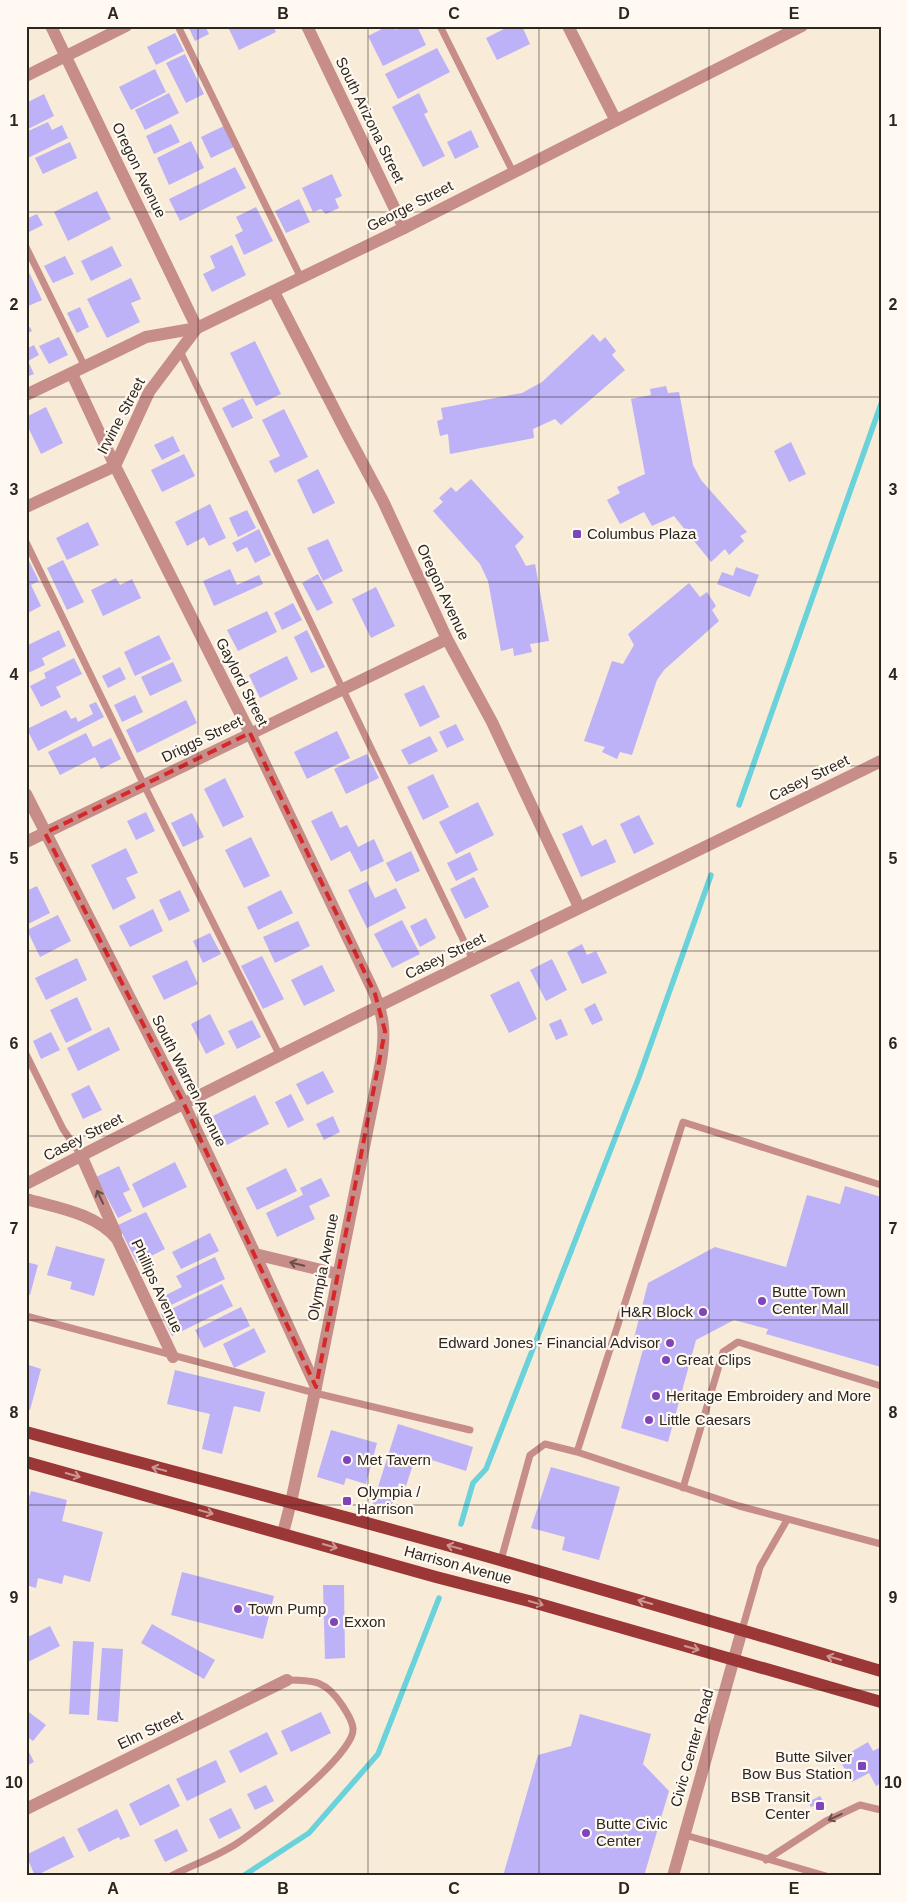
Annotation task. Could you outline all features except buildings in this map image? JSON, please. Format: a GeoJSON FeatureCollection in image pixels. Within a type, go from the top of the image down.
{"type":"FeatureCollection","features":[{"type":"Feature","properties":{"kind":"main road","name":"Harrison Avenue"},"geometry":{"type":"LineString","coordinates":[[26,1432],[206,1482],[292,1502],[501,1560],[881,1671]]}},
{"type":"Feature","properties":{"kind":"main road","name":"Harrison Avenue"},"geometry":{"type":"LineString","coordinates":[[26,1462],[881,1702]]}},
{"type":"Feature","properties":{"kind":"street","name":"Oregon Avenue"},"geometry":{"type":"LineString","coordinates":[[51,26],[197,328]]}},
{"type":"Feature","properties":{"kind":"street"},"geometry":{"type":"LineString","coordinates":[[26,76],[126,26]]}},
{"type":"Feature","properties":{"kind":"street","name":"South Arizona Street"},"geometry":{"type":"LineString","coordinates":[[307,26],[404,228]]}},
{"type":"Feature","properties":{"kind":"street"},"geometry":{"type":"LineString","coordinates":[[568,26],[616,120]]}},
{"type":"Feature","properties":{"kind":"street","name":"George Street"},"geometry":{"type":"LineString","coordinates":[[26,396],[146,337],[197,328],[274,292],[802,26]]}},
{"type":"Feature","properties":{"kind":"street","name":"Oregon Avenue"},"geometry":{"type":"LineString","coordinates":[[274,292],[383,502],[447,639],[492,722],[579,907]]}},
{"type":"Feature","properties":{"kind":"street","name":"Irwine Street"},"geometry":{"type":"LineString","coordinates":[[26,507],[115,466],[149,392],[197,328]]}},
{"type":"Feature","properties":{"kind":"street","name":"Gaylord Street"},"geometry":{"type":"LineString","coordinates":[[72,374],[115,466],[250,734],[380,1006]]}},
{"type":"Feature","properties":{"kind":"street","name":"Driggs Street"},"geometry":{"type":"LineString","coordinates":[[26,842],[447,639]]}},
{"type":"Feature","properties":{"kind":"street","name":"Casey Street"},"geometry":{"type":"LineString","coordinates":[[26,1184],[579,907],[681,860],[881,761]]}},
{"type":"Feature","properties":{"kind":"street","name":"South Warren Avenue"},"geometry":{"type":"LineString","coordinates":[[26,794],[184,1104],[255,1254],[315,1390]]}},
{"type":"Feature","properties":{"kind":"street","name":"Olympia Avenue"},"geometry":{"type":"LineString","coordinates":[[283,1533],[292,1502],[384,1044],[385,1031],[380,1006]]}},
{"type":"Feature","properties":{"kind":"street"},"geometry":{"type":"LineString","coordinates":[[81,1155],[118,1239]]}},
{"type":"Feature","properties":{"kind":"street","name":"Phillips Avenue"},"geometry":{"type":"LineString","coordinates":[[26,1199],[89,1217],[109,1229],[118,1239],[173,1357]]}},
{"type":"Feature","properties":{"kind":"street"},"geometry":{"type":"LineString","coordinates":[[255,1254],[338,1274]]}},
{"type":"Feature","properties":{"kind":"street","name":"Civic Center Road"},"geometry":{"type":"LineString","coordinates":[[673,1876],[742,1630]]}},
{"type":"Feature","properties":{"kind":"street","name":"Elm Street"},"geometry":{"type":"LineString","coordinates":[[26,1809],[288,1680]]}},
{"type":"Feature","properties":{"kind":"lane"},"geometry":{"type":"LineString","coordinates":[[178,26],[302,278]]}},
{"type":"Feature","properties":{"kind":"lane"},"geometry":{"type":"LineString","coordinates":[[440,26],[513,172]]}},
{"type":"Feature","properties":{"kind":"lane"},"geometry":{"type":"LineString","coordinates":[[26,247],[85,367]]}},
{"type":"Feature","properties":{"kind":"lane"},"geometry":{"type":"LineString","coordinates":[[180,351],[473,960]]}},
{"type":"Feature","properties":{"kind":"lane"},"geometry":{"type":"LineString","coordinates":[[26,542],[144,785],[280,1056]]}},
{"type":"Feature","properties":{"kind":"lane"},"geometry":{"type":"LineString","coordinates":[[26,1054],[63,1129],[81,1155]]}},
{"type":"Feature","properties":{"kind":"lane"},"geometry":{"type":"LineString","coordinates":[[577,1452],[684,1122],[881,1185]]}},
{"type":"Feature","properties":{"kind":"lane"},"geometry":{"type":"LineString","coordinates":[[26,1316],[173,1357],[315,1390],[470,1430]]}},
{"type":"Feature","properties":{"kind":"lane"},"geometry":{"type":"LineString","coordinates":[[683,1488],[723,1352],[738,1342],[881,1386]]}},
{"type":"Feature","properties":{"kind":"lane"},"geometry":{"type":"LineString","coordinates":[[501,1560],[530,1455],[545,1444],[577,1452],[683,1488],[787,1520],[881,1544]]}},
{"type":"Feature","properties":{"kind":"lane"},"geometry":{"type":"LineString","coordinates":[[742,1630],[760,1567],[787,1520]]}},
{"type":"Feature","properties":{"kind":"lane"},"geometry":{"type":"LineString","coordinates":[[171,1876],[234,1845],[264,1825],[330,1765],[351,1740],[354,1728],[344,1708],[329,1688],[310,1680],[288,1680]]}},
{"type":"Feature","properties":{"kind":"lane"},"geometry":{"type":"LineString","coordinates":[[766,1860],[826,1822],[860,1805],[881,1810]]}},
{"type":"Feature","properties":{"kind":"lane"},"geometry":{"type":"LineString","coordinates":[[684,1835],[826,1876]]}},
{"type":"Feature","properties":{"kind":"highlighted area"},"geometry":{"type":"Polygon","coordinates":[[[250,733],[375,994],[385,1031],[316,1387],[184,1104],[45,833],[250,733]]]}},
{"type":"Feature","properties":{"kind":"waterway"},"geometry":{"type":"LineString","coordinates":[[739,805],[881,404]]}},
{"type":"Feature","properties":{"kind":"waterway"},"geometry":{"type":"LineString","coordinates":[[461,1524],[473,1483],[486,1469],[639,1077],[711,875]]}},
{"type":"Feature","properties":{"kind":"waterway"},"geometry":{"type":"LineString","coordinates":[[243,1876],[309,1833],[378,1754],[439,1598]]}},
{"type":"Feature","properties":{"kind":"place","name":"Columbus Plaza"},"geometry":{"type":"Point","coordinates":[577,534]}},
{"type":"Feature","properties":{"kind":"place","name":"Butte Town Center Mall"},"geometry":{"type":"Point","coordinates":[762,1301]}},
{"type":"Feature","properties":{"kind":"place","name":"H&R Block"},"geometry":{"type":"Point","coordinates":[703,1312]}},
{"type":"Feature","properties":{"kind":"place","name":"Edward Jones - Financial Advisor"},"geometry":{"type":"Point","coordinates":[670,1343]}},
{"type":"Feature","properties":{"kind":"place","name":"Great Clips"},"geometry":{"type":"Point","coordinates":[666,1360]}},
{"type":"Feature","properties":{"kind":"place","name":"Heritage Embroidery and More"},"geometry":{"type":"Point","coordinates":[656,1396]}},
{"type":"Feature","properties":{"kind":"place","name":"Little Caesars"},"geometry":{"type":"Point","coordinates":[649,1420]}},
{"type":"Feature","properties":{"kind":"place","name":"Met Tavern"},"geometry":{"type":"Point","coordinates":[347,1460]}},
{"type":"Feature","properties":{"kind":"place","name":"Olympia / Harrison"},"geometry":{"type":"Point","coordinates":[347,1501]}},
{"type":"Feature","properties":{"kind":"place","name":"Town Pump"},"geometry":{"type":"Point","coordinates":[238,1609]}},
{"type":"Feature","properties":{"kind":"place","name":"Exxon"},"geometry":{"type":"Point","coordinates":[334,1622]}},
{"type":"Feature","properties":{"kind":"place","name":"Butte Silver Bow Bus Station"},"geometry":{"type":"Point","coordinates":[862,1766]}},
{"type":"Feature","properties":{"kind":"place","name":"BSB Transit Center"},"geometry":{"type":"Point","coordinates":[820,1806]}},
{"type":"Feature","properties":{"kind":"place","name":"Butte Civic Center"},"geometry":{"type":"Point","coordinates":[586,1833]}}]}
